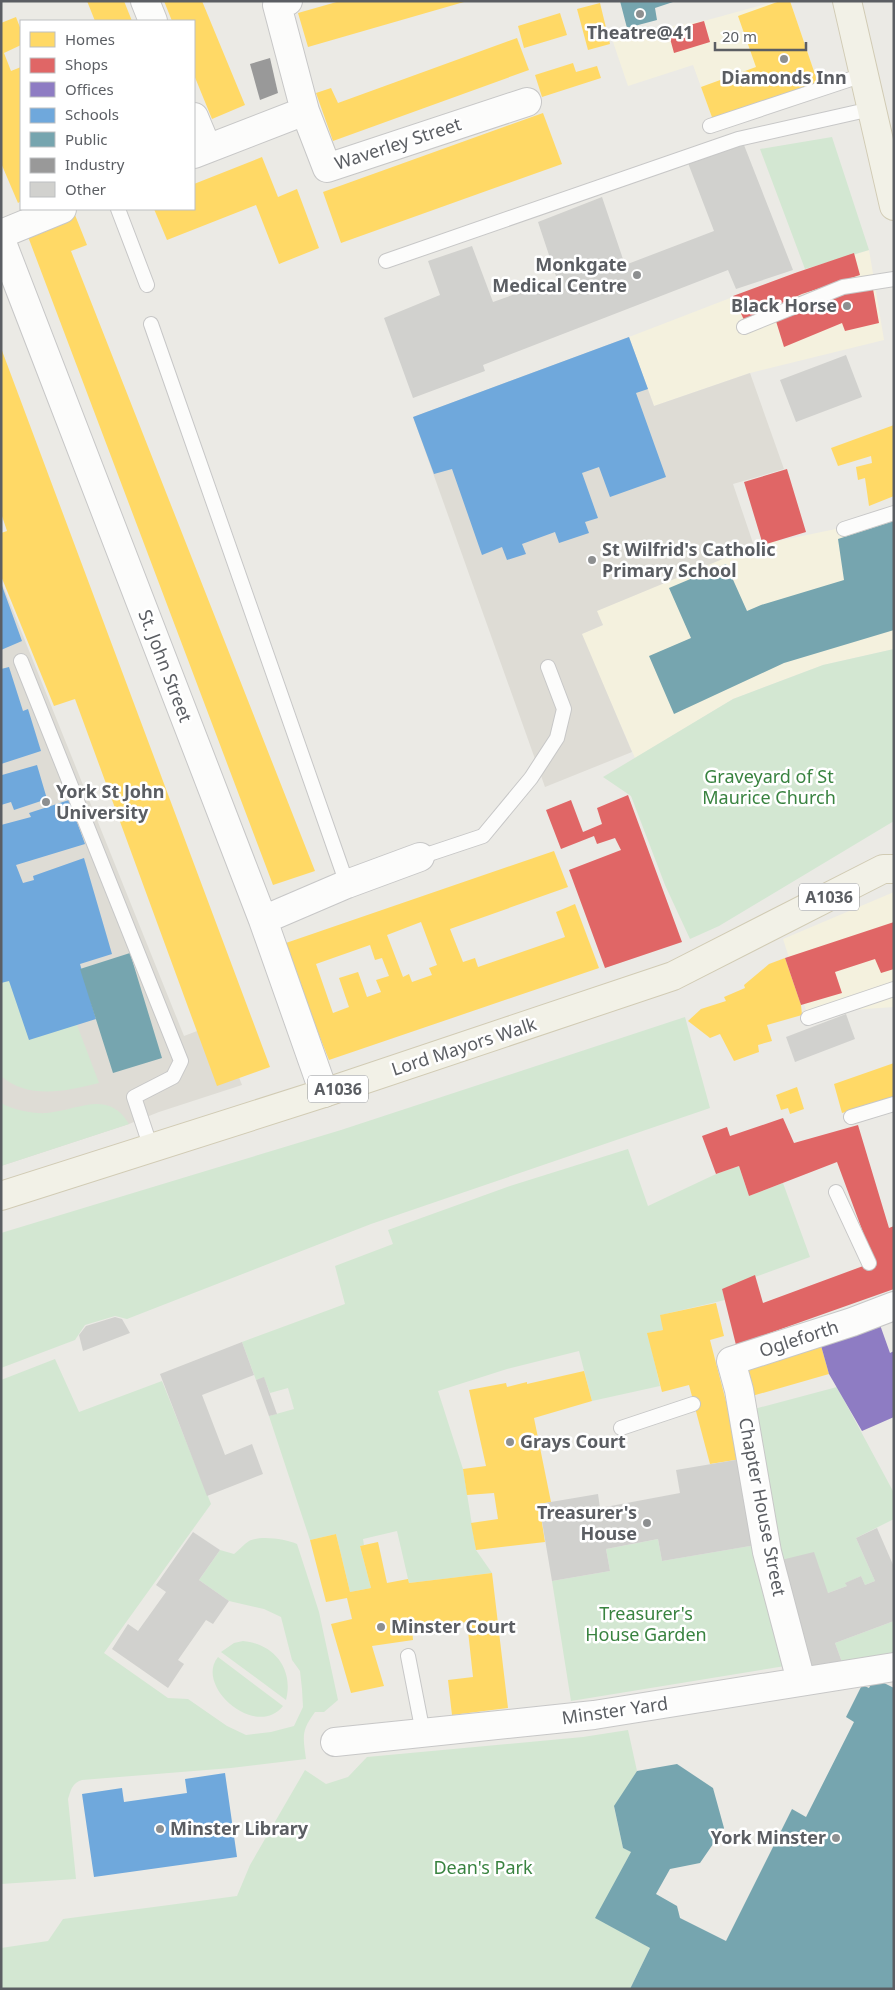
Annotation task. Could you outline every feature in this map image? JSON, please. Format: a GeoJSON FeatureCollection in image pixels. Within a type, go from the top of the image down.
{"type":"FeatureCollection","features":[{"type":"Feature","properties":{"kind":"main road"},"geometry":{"type":"LineString","coordinates":[[846,1],[871,109],[886,137],[894,206]]}},
{"type":"Feature","properties":{"kind":"main road","name":"Lord Mayors Walk"},"geometry":{"type":"LineString","coordinates":[[1,1196],[324,1093],[673,976],[890,865]]}},
{"type":"Feature","properties":{"kind":"street"},"geometry":{"type":"LineString","coordinates":[[145,1],[153,20]]}},
{"type":"Feature","properties":{"kind":"street"},"geometry":{"type":"LineString","coordinates":[[195,123],[200,151],[305,110],[277,5],[288,1]]}},
{"type":"Feature","properties":{"kind":"street","name":"Waverley Street"},"geometry":{"type":"LineString","coordinates":[[305,110],[327,168],[527,102]]}},
{"type":"Feature","properties":{"kind":"street"},"geometry":{"type":"LineString","coordinates":[[1,234],[60,210]]}},
{"type":"Feature","properties":{"kind":"street","name":"St. John Street"},"geometry":{"type":"LineString","coordinates":[[1,240],[263,920],[324,1093]]}},
{"type":"Feature","properties":{"kind":"street"},"geometry":{"type":"LineString","coordinates":[[263,920],[347,884],[420,857]]}},
{"type":"Feature","properties":{"kind":"street","name":"Ogleforth"},"geometry":{"type":"LineString","coordinates":[[732,1393],[731,1361],[852,1322],[883,1304]]}},
{"type":"Feature","properties":{"kind":"street","name":"Chapter House Street"},"geometry":{"type":"LineString","coordinates":[[732,1393],[767,1552],[801,1681]]}},
{"type":"Feature","properties":{"kind":"street","name":"Minster Yard"},"geometry":{"type":"LineString","coordinates":[[335,1742],[594,1715],[894,1667]]}},
{"type":"Feature","properties":{"kind":"lane"},"geometry":{"type":"LineString","coordinates":[[710,126],[863,75]]}},
{"type":"Feature","properties":{"kind":"lane"},"geometry":{"type":"LineString","coordinates":[[386,261],[738,139],[871,109]]}},
{"type":"Feature","properties":{"kind":"lane"},"geometry":{"type":"LineString","coordinates":[[118,210],[147,285]]}},
{"type":"Feature","properties":{"kind":"lane"},"geometry":{"type":"LineString","coordinates":[[744,327],[843,287],[894,279]]}},
{"type":"Feature","properties":{"kind":"lane"},"geometry":{"type":"LineString","coordinates":[[151,324],[347,884]]}},
{"type":"Feature","properties":{"kind":"lane"},"geometry":{"type":"LineString","coordinates":[[844,530],[894,514]]}},
{"type":"Feature","properties":{"kind":"lane"},"geometry":{"type":"LineString","coordinates":[[21,662],[180,1061],[173,1077],[134,1097],[151,1148]]}},
{"type":"Feature","properties":{"kind":"lane"},"geometry":{"type":"LineString","coordinates":[[420,857],[483,836],[531,778],[557,738],[564,709],[548,667]]}},
{"type":"Feature","properties":{"kind":"lane"},"geometry":{"type":"LineString","coordinates":[[808,1018],[894,989]]}},
{"type":"Feature","properties":{"kind":"lane"},"geometry":{"type":"LineString","coordinates":[[850,1117],[894,1104]]}},
{"type":"Feature","properties":{"kind":"lane"},"geometry":{"type":"LineString","coordinates":[[836,1192],[869,1263]]}},
{"type":"Feature","properties":{"kind":"lane"},"geometry":{"type":"LineString","coordinates":[[621,1428],[694,1404]]}},
{"type":"Feature","properties":{"kind":"lane"},"geometry":{"type":"LineString","coordinates":[[408,1656],[422,1733]]}},
{"type":"Feature","properties":{"kind":"shaded area"},"geometry":{"type":"Polygon","coordinates":[[[777,1],[790,1],[818,83],[713,120],[693,65],[628,86],[612,39],[622,34],[704,21],[777,1]]]}},
{"type":"Feature","properties":{"kind":"shaded area"},"geometry":{"type":"Polygon","coordinates":[[[869,250],[884,340],[750,373],[654,406],[629,337],[795,273],[869,250]]]}},
{"type":"Feature","properties":{"kind":"shaded area","name":"St Wilfrid's Catholic Primary School"},"geometry":{"type":"Polygon","coordinates":[[[629,337],[654,406],[750,373],[784,469],[733,484],[754,546],[597,611],[603,625],[582,634],[632,752],[545,787],[413,417],[629,337]]]}},
{"type":"Feature","properties":{"kind":"shaded area"},"geometry":{"type":"Polygon","coordinates":[[[894,517],[894,649],[823,665],[733,699],[635,758],[581,634],[603,625],[596,611],[754,546],[894,517]]]}},
{"type":"Feature","properties":{"kind":"shaded area","name":"York St John University"},"geometry":{"type":"Polygon","coordinates":[[[1,581],[184,1036],[218,1023],[242,1085],[1,1166],[1,581]]]}},
{"type":"Feature","properties":{"kind":"shaded area"},"geometry":{"type":"Polygon","coordinates":[[[894,892],[894,1007],[807,1013],[783,939],[894,892]]]}},
{"type":"Feature","properties":{"kind":"green space"},"geometry":{"type":"Polygon","coordinates":[[[832,137],[869,250],[805,269],[760,149],[832,137]]]}},
{"type":"Feature","properties":{"kind":"green space","name":"Graveyard of St Maurice Church"},"geometry":{"type":"Polygon","coordinates":[[[894,649],[894,821],[719,926],[690,939],[665,885],[631,796],[603,777],[733,699],[823,665],[894,649]]]}},
{"type":"Feature","properties":{"kind":"green space"},"geometry":{"type":"Polygon","coordinates":[[[9,981],[77,1025],[99,1083],[74,1089],[48,1092],[23,1088],[12,1084],[1,1076],[1,983],[9,981]]]}},
{"type":"Feature","properties":{"kind":"green space"},"geometry":{"type":"Polygon","coordinates":[[[685,1017],[710,1108],[371,1224],[127,1319],[115,1316],[85,1325],[75,1340],[1,1368],[1,1233],[341,1130],[685,1017]]]}},
{"type":"Feature","properties":{"kind":"green space"},"geometry":{"type":"Polygon","coordinates":[[[1,1103],[17,1110],[42,1113],[102,1104],[112,1107],[121,1113],[129,1124],[1,1166],[1,1103]]]}},
{"type":"Feature","properties":{"kind":"green space"},"geometry":{"type":"Polygon","coordinates":[[[628,1149],[648,1206],[716,1174],[739,1166],[749,1196],[783,1183],[810,1257],[722,1289],[725,1300],[661,1315],[663,1330],[648,1333],[660,1386],[592,1401],[579,1351],[507,1369],[438,1391],[463,1469],[476,1550],[492,1573],[409,1583],[397,1531],[363,1539],[364,1545],[360,1546],[371,1588],[350,1592],[336,1534],[310,1540],[269,1416],[294,1409],[288,1388],[270,1393],[264,1378],[256,1380],[242,1342],[345,1304],[335,1266],[393,1244],[388,1230],[510,1186],[628,1149]]]}},
{"type":"Feature","properties":{"kind":"green space"},"geometry":{"type":"Polygon","coordinates":[[[55,1359],[79,1412],[162,1381],[211,1504],[104,1653],[168,1698],[188,1699],[227,1726],[246,1735],[271,1732],[294,1726],[303,1707],[300,1671],[292,1660],[281,1617],[264,1609],[229,1601],[199,1580],[220,1550],[234,1554],[249,1541],[260,1538],[273,1538],[297,1544],[319,1612],[338,1700],[324,1712],[315,1712],[307,1724],[304,1734],[306,1759],[231,1768],[79,1781],[72,1787],[68,1799],[76,1879],[1,1884],[1,1380],[55,1359]]]}},
{"type":"Feature","properties":{"kind":"green space"},"geometry":{"type":"Polygon","coordinates":[[[837,1387],[894,1493],[894,1519],[856,1538],[875,1581],[865,1585],[861,1576],[846,1583],[847,1586],[828,1593],[777,1561],[754,1409],[837,1387]]]}},
{"type":"Feature","properties":{"kind":"green space","name":"Treasurer's House Garden"},"geometry":{"type":"Polygon","coordinates":[[[658,1539],[662,1561],[756,1545],[785,1666],[571,1701],[552,1581],[610,1571],[606,1549],[658,1539]]]}},
{"type":"Feature","properties":{"kind":"green space"},"geometry":{"type":"Polygon","coordinates":[[[894,1621],[894,1656],[843,1665],[835,1643],[894,1621]]]}},
{"type":"Feature","properties":{"kind":"green space"},"geometry":{"type":"Polygon","coordinates":[[[243,1641],[264,1647],[279,1660],[287,1678],[286,1700],[221,1652],[234,1643],[243,1641]]]}},
{"type":"Feature","properties":{"kind":"green space"},"geometry":{"type":"Polygon","coordinates":[[[218,1657],[283,1706],[271,1715],[258,1717],[244,1713],[231,1705],[221,1694],[214,1682],[213,1669],[218,1657]]]}},
{"type":"Feature","properties":{"kind":"green space","name":"Dean's Park"},"geometry":{"type":"Polygon","coordinates":[[[628,1730],[637,1771],[614,1807],[623,1848],[631,1852],[596,1918],[650,1948],[630,1989],[1,1989],[1,1948],[48,1941],[63,1919],[237,1896],[250,1865],[305,1770],[326,1784],[348,1777],[367,1757],[583,1737],[628,1730]]]}},
{"type":"Feature","properties":{"kind":"building: Homes"},"geometry":{"type":"Polygon","coordinates":[[[87,1],[124,1],[132,20],[95,20],[87,1]]]}},
{"type":"Feature","properties":{"kind":"building: Homes"},"geometry":{"type":"Polygon","coordinates":[[[164,1],[202,1],[245,105],[212,119],[195,77],[195,20],[172,20],[164,1]]]}},
{"type":"Feature","properties":{"kind":"building: Homes"},"geometry":{"type":"Polygon","coordinates":[[[340,1],[464,2],[308,47],[298,13],[340,1]]]}},
{"type":"Feature","properties":{"kind":"building: Homes"},"geometry":{"type":"Polygon","coordinates":[[[780,1],[790,1],[818,83],[713,120],[701,87],[756,67],[738,16],[780,1]]]}},
{"type":"Feature","properties":{"kind":"building: Homes"},"geometry":{"type":"Polygon","coordinates":[[[600,3],[610,44],[588,50],[577,9],[600,3]]]}},
{"type":"Feature","properties":{"kind":"building: Homes"},"geometry":{"type":"Polygon","coordinates":[[[560,13],[567,35],[524,48],[518,26],[560,13]]]}},
{"type":"Feature","properties":{"kind":"building: Homes"},"geometry":{"type":"Polygon","coordinates":[[[16,17],[20,27],[20,45],[4,53],[11,71],[20,67],[20,202],[18,203],[1,163],[1,23],[16,17]]]}},
{"type":"Feature","properties":{"kind":"building: Homes"},"geometry":{"type":"Polygon","coordinates":[[[517,38],[529,70],[333,141],[316,93],[331,88],[338,103],[517,38]]]}},
{"type":"Feature","properties":{"kind":"building: Homes"},"geometry":{"type":"Polygon","coordinates":[[[573,63],[576,72],[597,66],[601,78],[542,97],[535,75],[573,63]]]}},
{"type":"Feature","properties":{"kind":"building: Homes"},"geometry":{"type":"Polygon","coordinates":[[[543,113],[562,164],[341,243],[323,192],[543,113]]]}},
{"type":"Feature","properties":{"kind":"building: Homes"},"geometry":{"type":"Polygon","coordinates":[[[262,157],[278,197],[297,189],[319,248],[279,264],[256,205],[167,240],[154,210],[195,210],[195,184],[262,157]]]}},
{"type":"Feature","properties":{"kind":"building: Homes"},"geometry":{"type":"Polygon","coordinates":[[[75,215],[87,245],[71,251],[315,871],[273,885],[27,234],[75,215]]]}},
{"type":"Feature","properties":{"kind":"building: Homes"},"geometry":{"type":"Polygon","coordinates":[[[1,348],[270,1067],[217,1086],[75,699],[54,706],[1,576],[1,533],[7,531],[1,513],[1,348]]]}},
{"type":"Feature","properties":{"kind":"building: Homes"},"geometry":{"type":"Polygon","coordinates":[[[894,425],[894,496],[869,506],[865,478],[858,480],[856,467],[872,463],[871,456],[838,466],[831,448],[894,425]]]}},
{"type":"Feature","properties":{"kind":"building: Homes"},"geometry":{"type":"Polygon","coordinates":[[[554,851],[568,887],[450,929],[463,962],[475,958],[478,967],[565,937],[556,912],[575,904],[599,968],[329,1060],[283,944],[554,851]],[[421,922],[387,935],[403,977],[409,974],[412,982],[432,975],[429,968],[437,965],[421,922]],[[370,945],[316,964],[333,1013],[349,1007],[339,978],[358,972],[367,997],[381,992],[376,980],[389,976],[382,958],[375,960],[370,945]]]}},
{"type":"Feature","properties":{"kind":"building: Homes"},"geometry":{"type":"Polygon","coordinates":[[[785,958],[801,1005],[802,1015],[767,1025],[772,1041],[758,1045],[759,1052],[734,1061],[720,1034],[710,1038],[688,1021],[701,1009],[726,1001],[724,997],[745,988],[744,985],[769,964],[785,958]]]}},
{"type":"Feature","properties":{"kind":"building: Homes"},"geometry":{"type":"Polygon","coordinates":[[[894,1063],[894,1097],[842,1113],[834,1084],[894,1063]]]}},
{"type":"Feature","properties":{"kind":"building: Homes"},"geometry":{"type":"Polygon","coordinates":[[[797,1087],[804,1109],[790,1114],[788,1108],[781,1110],[776,1095],[797,1087]]]}},
{"type":"Feature","properties":{"kind":"building: Homes"},"geometry":{"type":"Polygon","coordinates":[[[716,1303],[724,1336],[710,1340],[741,1459],[710,1464],[689,1385],[662,1392],[647,1333],[663,1330],[660,1315],[716,1303]]]}},
{"type":"Feature","properties":{"kind":"building: Homes"},"geometry":{"type":"Polygon","coordinates":[[[820,1342],[829,1374],[752,1396],[746,1364],[820,1342]]]}},
{"type":"Feature","properties":{"kind":"building: Homes","name":"Grays Court"},"geometry":{"type":"Polygon","coordinates":[[[584,1371],[592,1401],[534,1418],[551,1502],[539,1504],[545,1542],[476,1550],[471,1523],[498,1519],[494,1493],[467,1495],[463,1469],[486,1466],[469,1390],[506,1383],[507,1387],[527,1382],[527,1384],[584,1371]]]}},
{"type":"Feature","properties":{"kind":"building: Homes","name":"Minster Court"},"geometry":{"type":"Polygon","coordinates":[[[336,1534],[350,1592],[371,1588],[360,1546],[378,1542],[387,1583],[408,1579],[409,1583],[492,1573],[508,1708],[452,1715],[448,1680],[473,1677],[467,1622],[412,1629],[413,1640],[372,1646],[384,1686],[351,1693],[331,1624],[352,1619],[347,1598],[326,1602],[310,1540],[336,1534]]]}},
{"type":"Feature","properties":{"kind":"building: Shops"},"geometry":{"type":"Polygon","coordinates":[[[704,21],[710,42],[674,53],[668,31],[704,21]]]}},
{"type":"Feature","properties":{"kind":"building: Shops"},"geometry":{"type":"Polygon","coordinates":[[[854,253],[860,275],[802,294],[744,320],[733,296],[854,253]]]}},
{"type":"Feature","properties":{"kind":"building: Shops"},"geometry":{"type":"Polygon","coordinates":[[[873,289],[879,323],[845,331],[842,323],[784,347],[775,318],[836,295],[873,289]]]}},
{"type":"Feature","properties":{"kind":"building: Shops"},"geometry":{"type":"Polygon","coordinates":[[[787,469],[806,532],[763,545],[744,482],[787,469]]]}},
{"type":"Feature","properties":{"kind":"building: Shops"},"geometry":{"type":"Polygon","coordinates":[[[628,795],[682,942],[605,968],[569,870],[621,850],[615,838],[597,844],[594,836],[561,849],[546,810],[571,800],[583,832],[602,824],[597,808],[628,795]]]}},
{"type":"Feature","properties":{"kind":"building: Shops"},"geometry":{"type":"Polygon","coordinates":[[[894,922],[894,969],[881,973],[875,959],[835,972],[842,993],[801,1005],[785,958],[894,922]]]}},
{"type":"Feature","properties":{"kind":"building: Shops"},"geometry":{"type":"Polygon","coordinates":[[[783,1118],[794,1143],[858,1125],[889,1228],[894,1226],[894,1289],[736,1345],[722,1289],[755,1275],[763,1303],[874,1262],[837,1162],[749,1196],[739,1166],[716,1174],[702,1136],[727,1127],[730,1136],[783,1118]]]}},
{"type":"Feature","properties":{"kind":"building: Offices"},"geometry":{"type":"Polygon","coordinates":[[[879,1322],[890,1353],[894,1351],[894,1417],[862,1431],[829,1374],[820,1342],[879,1322]]]}},
{"type":"Feature","properties":{"kind":"building: Schools"},"geometry":{"type":"Polygon","coordinates":[[[629,337],[648,389],[636,393],[666,477],[610,497],[599,467],[582,473],[598,518],[585,522],[589,533],[559,543],[555,532],[522,544],[526,554],[507,560],[502,547],[482,555],[452,469],[434,474],[413,417],[629,337]]]}},
{"type":"Feature","properties":{"kind":"building: Schools"},"geometry":{"type":"Polygon","coordinates":[[[1,583],[22,641],[1,650],[1,583]]]}},
{"type":"Feature","properties":{"kind":"building: Schools"},"geometry":{"type":"Polygon","coordinates":[[[9,667],[23,711],[28,709],[41,751],[1,764],[1,669],[9,667]]]}},
{"type":"Feature","properties":{"kind":"building: Schools"},"geometry":{"type":"Polygon","coordinates":[[[37,765],[47,799],[14,810],[11,802],[1,805],[2,775],[37,765]]]}},
{"type":"Feature","properties":{"kind":"building: Schools"},"geometry":{"type":"Polygon","coordinates":[[[69,800],[85,844],[16,865],[23,883],[34,880],[33,876],[84,858],[112,954],[80,964],[96,1019],[29,1040],[9,981],[1,983],[1,825],[31,817],[29,813],[69,800]]]}},
{"type":"Feature","properties":{"kind":"building: Schools","name":"Minster Library"},"geometry":{"type":"Polygon","coordinates":[[[225,1773],[237,1857],[94,1877],[82,1794],[122,1788],[124,1802],[187,1793],[185,1779],[225,1773]]]}},
{"type":"Feature","properties":{"kind":"building: Public","name":"Theatre@41"},"geometry":{"type":"Polygon","coordinates":[[[620,1],[673,2],[655,8],[657,20],[627,28],[620,1]]]}},
{"type":"Feature","properties":{"kind":"building: Public"},"geometry":{"type":"Polygon","coordinates":[[[894,521],[894,630],[784,663],[674,714],[649,656],[691,638],[669,588],[726,564],[747,611],[844,580],[838,539],[894,521]]]}},
{"type":"Feature","properties":{"kind":"building: Public"},"geometry":{"type":"Polygon","coordinates":[[[130,953],[162,1058],[113,1073],[80,969],[130,953]]]}},
{"type":"Feature","properties":{"kind":"building: Public","name":"York Minster"},"geometry":{"type":"Polygon","coordinates":[[[874,1678],[894,1688],[894,1989],[630,1989],[650,1948],[595,1918],[631,1852],[623,1848],[614,1806],[637,1771],[677,1764],[713,1788],[724,1828],[700,1863],[670,1869],[656,1894],[677,1906],[680,1918],[726,1941],[792,1809],[806,1817],[854,1722],[846,1717],[862,1685],[869,1688],[874,1678]]]}},
{"type":"Feature","properties":{"kind":"building: Industry"},"geometry":{"type":"Polygon","coordinates":[[[270,58],[278,93],[260,100],[250,64],[270,58]]]}},
{"type":"Feature","properties":{"kind":"building: Other","name":"Monkgate Medical Centre"},"geometry":{"type":"Polygon","coordinates":[[[744,145],[793,270],[736,289],[728,270],[483,365],[485,371],[413,398],[384,318],[440,295],[428,261],[472,246],[493,302],[557,279],[538,222],[602,197],[625,265],[714,231],[688,163],[744,145]]]}},
{"type":"Feature","properties":{"kind":"building: Other"},"geometry":{"type":"Polygon","coordinates":[[[846,355],[862,397],[796,422],[780,380],[846,355]]]}},
{"type":"Feature","properties":{"kind":"building: Other"},"geometry":{"type":"Polygon","coordinates":[[[846,1014],[855,1039],[795,1062],[786,1037],[846,1014]]]}},
{"type":"Feature","properties":{"kind":"building: Other"},"geometry":{"type":"Polygon","coordinates":[[[115,1317],[122,1319],[130,1333],[83,1351],[79,1335],[86,1326],[115,1317]]]}},
{"type":"Feature","properties":{"kind":"building: Other"},"geometry":{"type":"Polygon","coordinates":[[[242,1342],[254,1375],[202,1395],[225,1455],[252,1444],[263,1474],[207,1496],[160,1374],[242,1342]]]}},
{"type":"Feature","properties":{"kind":"building: Other"},"geometry":{"type":"Polygon","coordinates":[[[264,1377],[277,1414],[269,1416],[256,1380],[264,1377]]]}},
{"type":"Feature","properties":{"kind":"building: Other","name":"Treasurer's House"},"geometry":{"type":"Polygon","coordinates":[[[741,1459],[756,1545],[662,1561],[658,1539],[606,1549],[610,1571],[552,1581],[539,1504],[598,1494],[600,1508],[680,1493],[676,1470],[741,1459]]]}},
{"type":"Feature","properties":{"kind":"building: Other"},"geometry":{"type":"Polygon","coordinates":[[[877,1528],[894,1567],[894,1621],[835,1643],[843,1665],[813,1670],[795,1627],[777,1561],[814,1552],[828,1593],[847,1586],[845,1583],[861,1576],[865,1585],[875,1581],[856,1538],[877,1528]]]}},
{"type":"Feature","properties":{"kind":"building: Other"},"geometry":{"type":"Polygon","coordinates":[[[193,1532],[220,1550],[199,1580],[229,1601],[213,1624],[206,1620],[178,1660],[184,1664],[168,1688],[112,1649],[128,1624],[138,1631],[166,1592],[156,1585],[193,1532]]]}},
{"type":"Feature","properties":{"kind":"place","name":"Theatre@41"},"geometry":{"type":"Point","coordinates":[640,14]}},
{"type":"Feature","properties":{"kind":"place","name":"Diamonds Inn"},"geometry":{"type":"Point","coordinates":[784,59]}},
{"type":"Feature","properties":{"kind":"place","name":"Monkgate Medical Centre"},"geometry":{"type":"Point","coordinates":[637,275]}},
{"type":"Feature","properties":{"kind":"place","name":"Black Horse"},"geometry":{"type":"Point","coordinates":[847,306]}},
{"type":"Feature","properties":{"kind":"place","name":"St Wilfrid's Catholic Primary School"},"geometry":{"type":"Point","coordinates":[592,560]}},
{"type":"Feature","properties":{"kind":"place","name":"York St John University"},"geometry":{"type":"Point","coordinates":[46,802]}},
{"type":"Feature","properties":{"kind":"place","name":"Grays Court"},"geometry":{"type":"Point","coordinates":[510,1442]}},
{"type":"Feature","properties":{"kind":"place","name":"Treasurer's House"},"geometry":{"type":"Point","coordinates":[647,1523]}},
{"type":"Feature","properties":{"kind":"place","name":"Minster Court"},"geometry":{"type":"Point","coordinates":[381,1627]}},
{"type":"Feature","properties":{"kind":"place","name":"Minster Library"},"geometry":{"type":"Point","coordinates":[160,1829]}},
{"type":"Feature","properties":{"kind":"place","name":"York Minster"},"geometry":{"type":"Point","coordinates":[836,1838]}}]}
